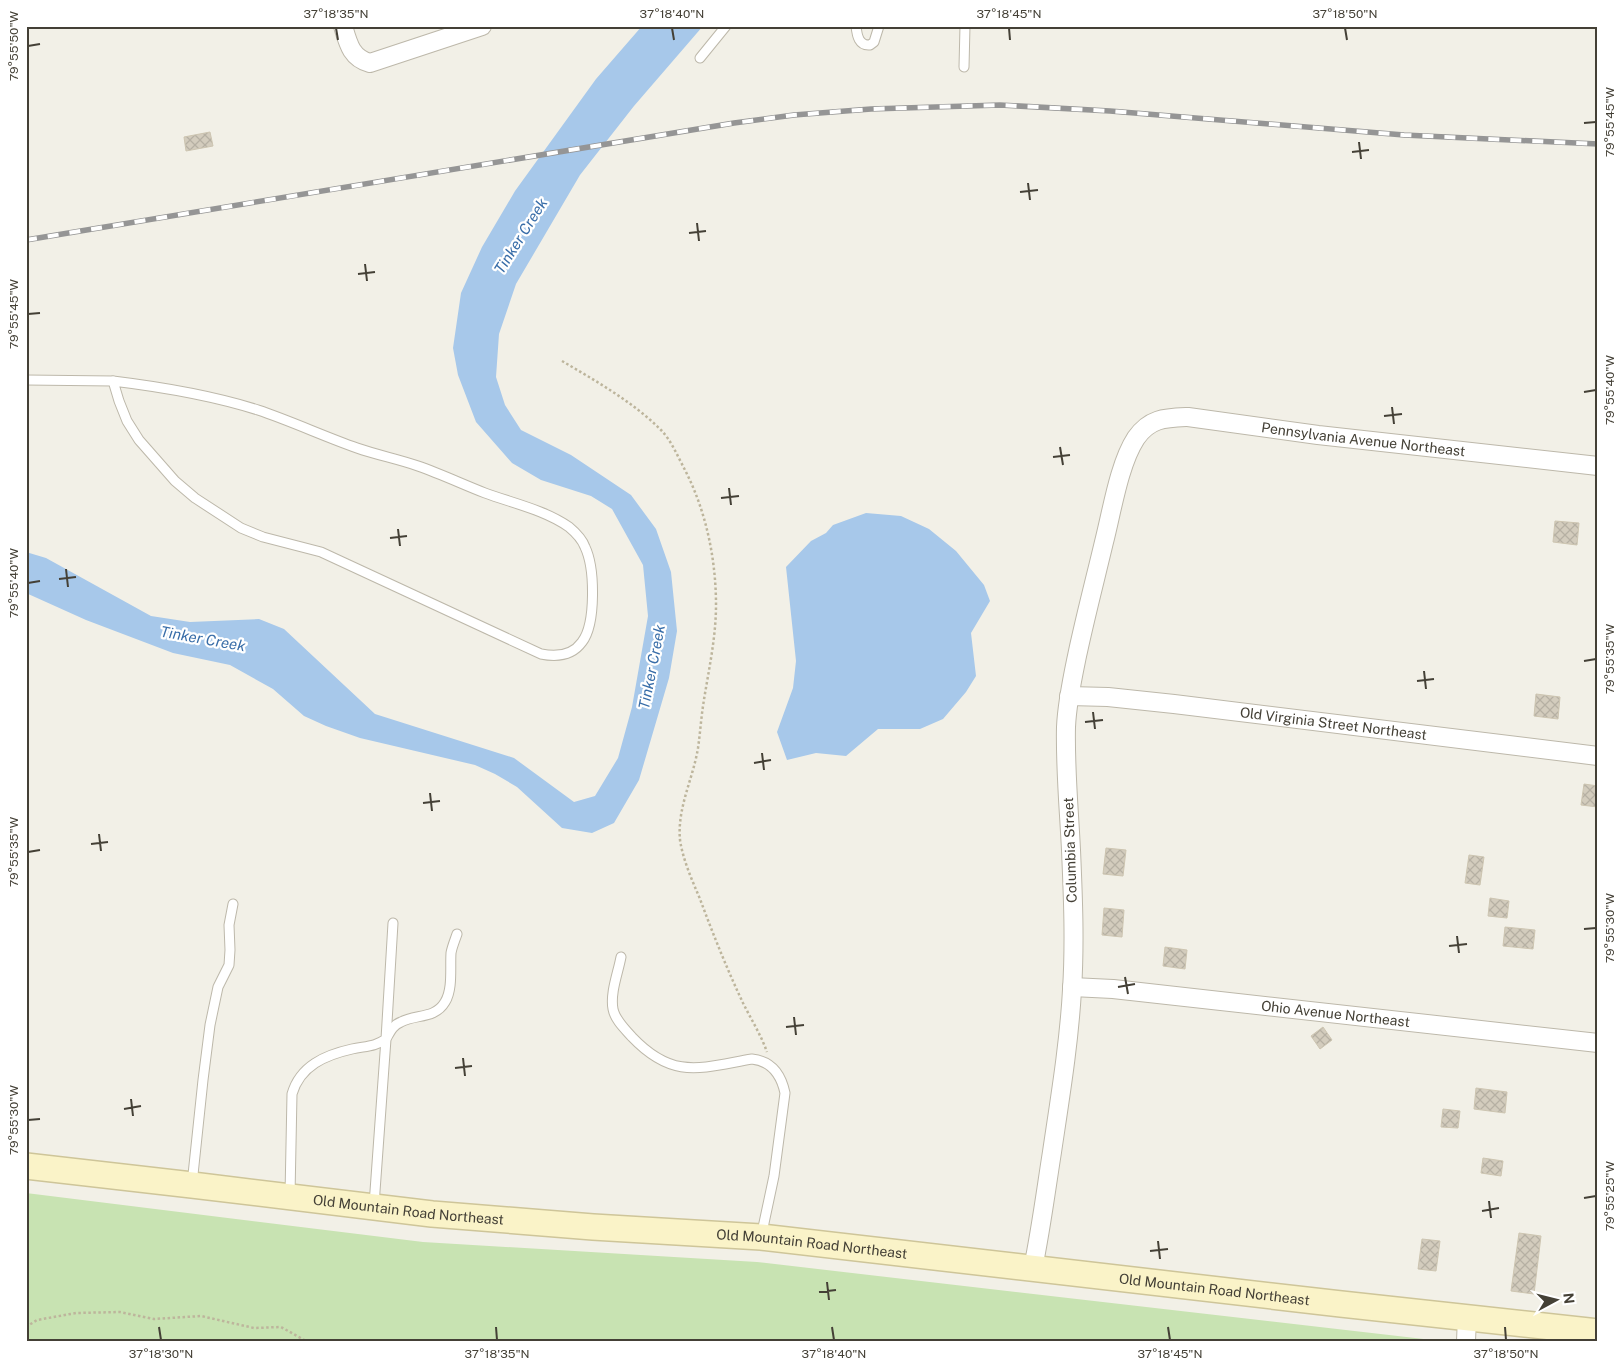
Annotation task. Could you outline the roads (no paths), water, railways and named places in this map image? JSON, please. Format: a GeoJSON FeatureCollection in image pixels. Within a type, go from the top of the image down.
{"type":"FeatureCollection","features":[{"type":"Feature","properties":{"kind":"street"},"geometry":{"type":"LineString","coordinates":[[343,26],[349,48],[356,57],[370,63],[482,26]]}},
{"type":"Feature","properties":{"kind":"street","name":"Pennsylvania Avenue Northeast"},"geometry":{"type":"LineString","coordinates":[[1136,438],[1146,427],[1156,421],[1168,418],[1188,418],[1318,435],[1598,466]]}},
{"type":"Feature","properties":{"kind":"street","name":"Columbia Street"},"geometry":{"type":"LineString","coordinates":[[1034,1268],[1042,1228],[1060,1099],[1072,987],[1072,898],[1066,727],[1069,696],[1119,480],[1136,438]]}},
{"type":"Feature","properties":{"kind":"street","name":"Old Virginia Street Northeast"},"geometry":{"type":"LineString","coordinates":[[1069,696],[1174,704],[1598,756]]}},
{"type":"Feature","properties":{"kind":"street","name":"Ohio Avenue Northeast"},"geometry":{"type":"LineString","coordinates":[[1072,987],[1113,989],[1598,1043]]}},
{"type":"Feature","properties":{"kind":"street","name":"Old Mountain Road Northeast"},"geometry":{"type":"LineString","coordinates":[[26,1166],[432,1214],[534,1223],[761,1237],[1342,1304],[1466,1329],[1598,1332]]}},
{"type":"Feature","properties":{"kind":"lane"},"geometry":{"type":"LineString","coordinates":[[700,58],[726,26]]}},
{"type":"Feature","properties":{"kind":"lane"},"geometry":{"type":"LineString","coordinates":[[856,26],[860,43],[865,46],[874,42],[879,26]]}},
{"type":"Feature","properties":{"kind":"lane"},"geometry":{"type":"LineString","coordinates":[[964,67],[965,26]]}},
{"type":"Feature","properties":{"kind":"lane"},"geometry":{"type":"LineString","coordinates":[[26,380],[114,381],[162,387],[210,397],[257,410],[303,426],[356,448],[416,466],[519,504],[568,526],[577,534],[585,546],[590,559],[592,602],[586,636],[573,651],[563,655],[541,654],[321,552],[263,537],[242,528],[195,498],[175,481],[139,440],[127,421],[114,381]]}},
{"type":"Feature","properties":{"kind":"lane"},"geometry":{"type":"LineString","coordinates":[[192,1185],[209,1034],[218,988],[228,965],[230,950],[229,925],[233,904]]}},
{"type":"Feature","properties":{"kind":"lane"},"geometry":{"type":"LineString","coordinates":[[374,1208],[394,923]]}},
{"type":"Feature","properties":{"kind":"lane"},"geometry":{"type":"LineString","coordinates":[[290,1197],[292,1094],[301,1075],[324,1057],[352,1049],[378,1045],[386,1039],[392,1029],[400,1022],[438,1011],[448,994],[451,950],[457,934]]}},
{"type":"Feature","properties":{"kind":"lane"},"geometry":{"type":"LineString","coordinates":[[621,957],[612,998],[613,1010],[616,1018],[634,1039],[654,1056],[682,1068],[694,1069],[752,1059],[761,1060],[772,1068],[782,1082],[785,1093],[774,1176],[761,1237]]}},
{"type":"Feature","properties":{"kind":"water","name":"Tinker Creek"},"geometry":{"type":"Polygon","coordinates":[[[642,26],[703,26],[634,106],[580,175],[516,284],[499,334],[496,377],[505,405],[521,430],[571,455],[631,495],[656,529],[671,572],[677,631],[669,678],[639,780],[614,823],[592,833],[562,828],[517,787],[475,765],[360,738],[326,726],[304,716],[273,689],[230,665],[173,653],[86,620],[26,593],[26,552],[46,558],[151,616],[190,622],[259,619],[284,629],[375,714],[514,758],[574,802],[595,796],[618,758],[632,707],[648,616],[643,565],[612,509],[591,496],[541,480],[512,463],[476,422],[458,375],[453,348],[461,293],[482,247],[515,191],[596,79],[642,26]]]}},
{"type":"Feature","properties":{"kind":"water"},"geometry":{"type":"Polygon","coordinates":[[[866,513],[901,516],[929,529],[956,551],[984,585],[990,601],[971,633],[976,676],[966,692],[943,719],[920,729],[878,729],[846,756],[816,753],[787,760],[777,732],[793,688],[796,661],[786,567],[811,541],[826,533],[833,525],[866,513]]]}},
{"type":"Feature","properties":{"kind":"railway"},"geometry":{"type":"LineString","coordinates":[[26,240],[734,123],[794,115],[871,109],[1000,105],[1110,111],[1404,135],[1598,144]]}}]}
